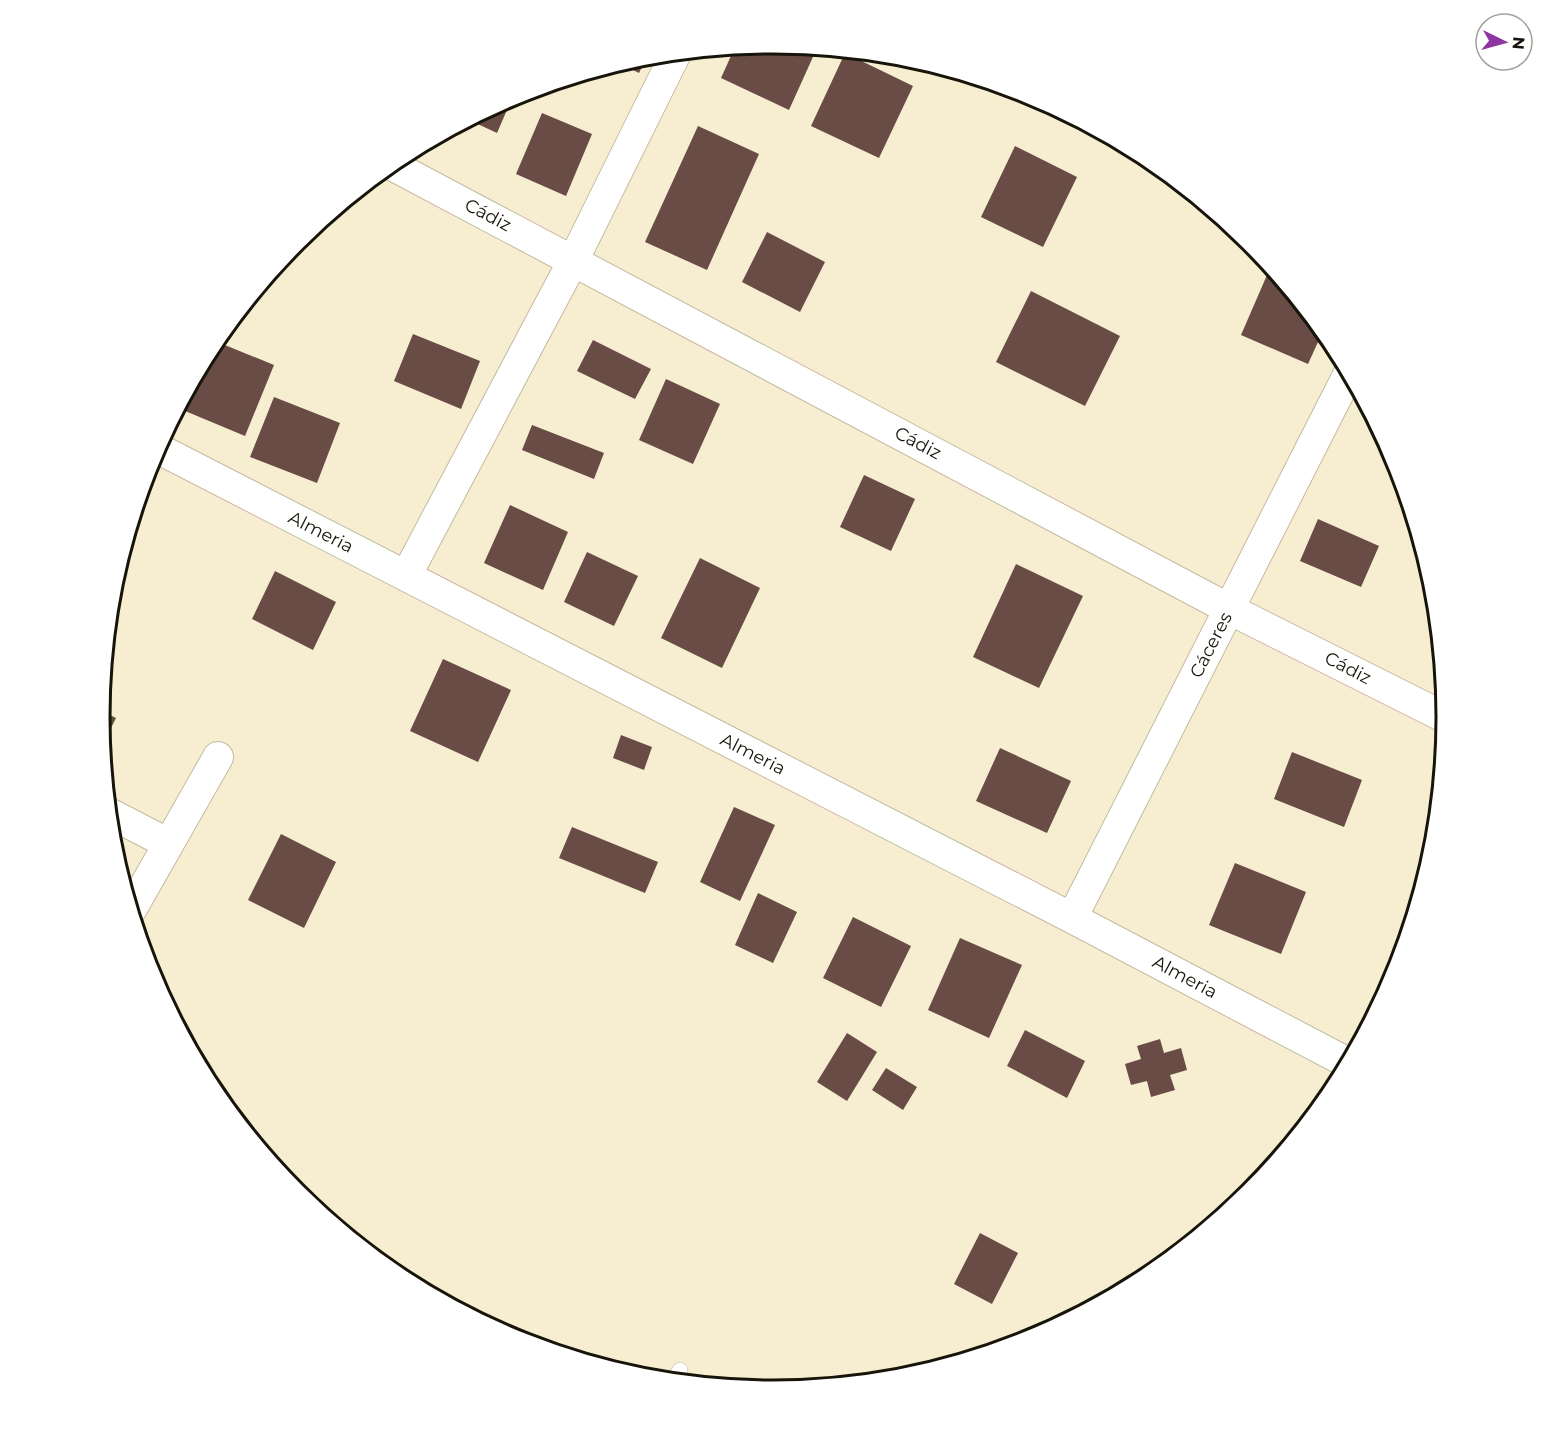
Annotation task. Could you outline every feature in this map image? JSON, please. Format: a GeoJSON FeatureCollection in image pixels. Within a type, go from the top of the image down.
{"type":"FeatureCollection","features":[{"type":"Feature","properties":{"kind":"street"},"geometry":{"type":"LineString","coordinates":[[406,576],[574,259],[671,62]]}},
{"type":"Feature","properties":{"kind":"street","name":"Cádiz"},"geometry":{"type":"LineString","coordinates":[[400,169],[574,259],[1229,609],[1436,713]]}},
{"type":"Feature","properties":{"kind":"street","name":"Cáceres"},"geometry":{"type":"LineString","coordinates":[[1072,918],[1344,382]]}},
{"type":"Feature","properties":{"kind":"street","name":"Almeria"},"geometry":{"type":"LineString","coordinates":[[165,452],[1072,918],[1341,1059]]}},
{"type":"Feature","properties":{"kind":"street"},"geometry":{"type":"LineString","coordinates":[[136,900],[218,757]]}},
{"type":"Feature","properties":{"kind":"street"},"geometry":{"type":"LineString","coordinates":[[118,818],[167,843]]}},
{"type":"Feature","properties":{"kind":"building"},"geometry":{"type":"Polygon","coordinates":[[[731,55],[814,55],[789,110],[721,78],[731,55]]]}},
{"type":"Feature","properties":{"kind":"building"},"geometry":{"type":"Polygon","coordinates":[[[843,58],[859,60],[913,86],[879,158],[811,126],[843,58]]]}},
{"type":"Feature","properties":{"kind":"building"},"geometry":{"type":"Polygon","coordinates":[[[507,109],[497,133],[477,124],[507,109]]]}},
{"type":"Feature","properties":{"kind":"building"},"geometry":{"type":"Polygon","coordinates":[[[542,113],[592,134],[566,196],[516,174],[542,113]]]}},
{"type":"Feature","properties":{"kind":"building"},"geometry":{"type":"Polygon","coordinates":[[[698,126],[759,154],[707,270],[645,242],[698,126]]]}},
{"type":"Feature","properties":{"kind":"building"},"geometry":{"type":"Polygon","coordinates":[[[1015,146],[1077,177],[1043,247],[981,217],[1015,146]]]}},
{"type":"Feature","properties":{"kind":"building"},"geometry":{"type":"Polygon","coordinates":[[[767,232],[825,262],[800,312],[742,282],[767,232]]]}},
{"type":"Feature","properties":{"kind":"building"},"geometry":{"type":"Polygon","coordinates":[[[1267,275],[1299,313],[1318,341],[1308,364],[1241,335],[1267,275]]]}},
{"type":"Feature","properties":{"kind":"building"},"geometry":{"type":"Polygon","coordinates":[[[1031,291],[1120,336],[1085,406],[996,362],[1031,291]]]}},
{"type":"Feature","properties":{"kind":"building"},"geometry":{"type":"Polygon","coordinates":[[[413,334],[480,361],[461,409],[394,381],[413,334]]]}},
{"type":"Feature","properties":{"kind":"building"},"geometry":{"type":"Polygon","coordinates":[[[593,340],[651,369],[635,399],[577,371],[593,340]]]}},
{"type":"Feature","properties":{"kind":"building"},"geometry":{"type":"Polygon","coordinates":[[[225,345],[274,365],[245,436],[185,411],[225,345]]]}},
{"type":"Feature","properties":{"kind":"building"},"geometry":{"type":"Polygon","coordinates":[[[666,379],[720,404],[693,464],[639,440],[666,379]]]}},
{"type":"Feature","properties":{"kind":"building"},"geometry":{"type":"Polygon","coordinates":[[[274,397],[340,423],[317,483],[250,457],[274,397]]]}},
{"type":"Feature","properties":{"kind":"building"},"geometry":{"type":"Polygon","coordinates":[[[532,425],[604,453],[594,479],[522,450],[532,425]]]}},
{"type":"Feature","properties":{"kind":"building"},"geometry":{"type":"Polygon","coordinates":[[[864,475],[915,499],[891,551],[840,527],[864,475]]]}},
{"type":"Feature","properties":{"kind":"building"},"geometry":{"type":"Polygon","coordinates":[[[510,505],[568,532],[543,590],[484,563],[510,505]]]}},
{"type":"Feature","properties":{"kind":"building"},"geometry":{"type":"Polygon","coordinates":[[[1318,519],[1379,546],[1361,587],[1300,561],[1318,519]]]}},
{"type":"Feature","properties":{"kind":"building"},"geometry":{"type":"Polygon","coordinates":[[[587,552],[638,576],[614,626],[564,602],[587,552]]]}},
{"type":"Feature","properties":{"kind":"building"},"geometry":{"type":"Polygon","coordinates":[[[700,558],[760,588],[722,668],[661,638],[700,558]]]}},
{"type":"Feature","properties":{"kind":"building"},"geometry":{"type":"Polygon","coordinates":[[[1016,564],[1083,596],[1039,688],[973,657],[1016,564]]]}},
{"type":"Feature","properties":{"kind":"building"},"geometry":{"type":"Polygon","coordinates":[[[275,571],[336,602],[313,650],[252,619],[275,571]]]}},
{"type":"Feature","properties":{"kind":"building"},"geometry":{"type":"Polygon","coordinates":[[[443,659],[511,690],[478,762],[410,731],[443,659]]]}},
{"type":"Feature","properties":{"kind":"building"},"geometry":{"type":"Polygon","coordinates":[[[110,715],[116,718],[110,729],[110,715]]]}},
{"type":"Feature","properties":{"kind":"building"},"geometry":{"type":"Polygon","coordinates":[[[621,735],[652,747],[644,770],[613,758],[621,735]]]}},
{"type":"Feature","properties":{"kind":"building"},"geometry":{"type":"Polygon","coordinates":[[[1000,748],[1071,781],[1047,833],[976,801],[1000,748]]]}},
{"type":"Feature","properties":{"kind":"building"},"geometry":{"type":"Polygon","coordinates":[[[1292,752],[1362,780],[1344,827],[1274,799],[1292,752]]]}},
{"type":"Feature","properties":{"kind":"building"},"geometry":{"type":"Polygon","coordinates":[[[734,807],[775,825],[740,901],[700,882],[734,807]]]}},
{"type":"Feature","properties":{"kind":"building"},"geometry":{"type":"Polygon","coordinates":[[[572,827],[658,862],[645,893],[559,858],[572,827]]]}},
{"type":"Feature","properties":{"kind":"building"},"geometry":{"type":"Polygon","coordinates":[[[281,834],[336,862],[304,928],[248,900],[281,834]]]}},
{"type":"Feature","properties":{"kind":"building"},"geometry":{"type":"Polygon","coordinates":[[[1235,863],[1306,892],[1281,954],[1209,925],[1235,863]]]}},
{"type":"Feature","properties":{"kind":"building"},"geometry":{"type":"Polygon","coordinates":[[[758,893],[797,912],[773,963],[735,945],[758,893]]]}},
{"type":"Feature","properties":{"kind":"building"},"geometry":{"type":"Polygon","coordinates":[[[853,917],[911,946],[881,1007],[823,978],[853,917]]]}},
{"type":"Feature","properties":{"kind":"building"},"geometry":{"type":"Polygon","coordinates":[[[960,938],[1022,965],[989,1038],[928,1010],[960,938]]]}},
{"type":"Feature","properties":{"kind":"building"},"geometry":{"type":"Polygon","coordinates":[[[1025,1030],[1085,1061],[1067,1098],[1007,1066],[1025,1030]]]}},
{"type":"Feature","properties":{"kind":"building"},"geometry":{"type":"Polygon","coordinates":[[[847,1033],[877,1052],[847,1101],[817,1082],[847,1033]]]}},
{"type":"Feature","properties":{"kind":"building"},"geometry":{"type":"Polygon","coordinates":[[[1160,1039],[1164,1053],[1181,1048],[1187,1070],[1170,1075],[1175,1090],[1151,1097],[1147,1081],[1131,1085],[1125,1064],[1141,1059],[1137,1046],[1160,1039]]]}},
{"type":"Feature","properties":{"kind":"building"},"geometry":{"type":"Polygon","coordinates":[[[886,1068],[917,1087],[903,1110],[872,1090],[886,1068]]]}},
{"type":"Feature","properties":{"kind":"building"},"geometry":{"type":"Polygon","coordinates":[[[980,1233],[1018,1253],[992,1304],[954,1284],[980,1233]]]}}]}
